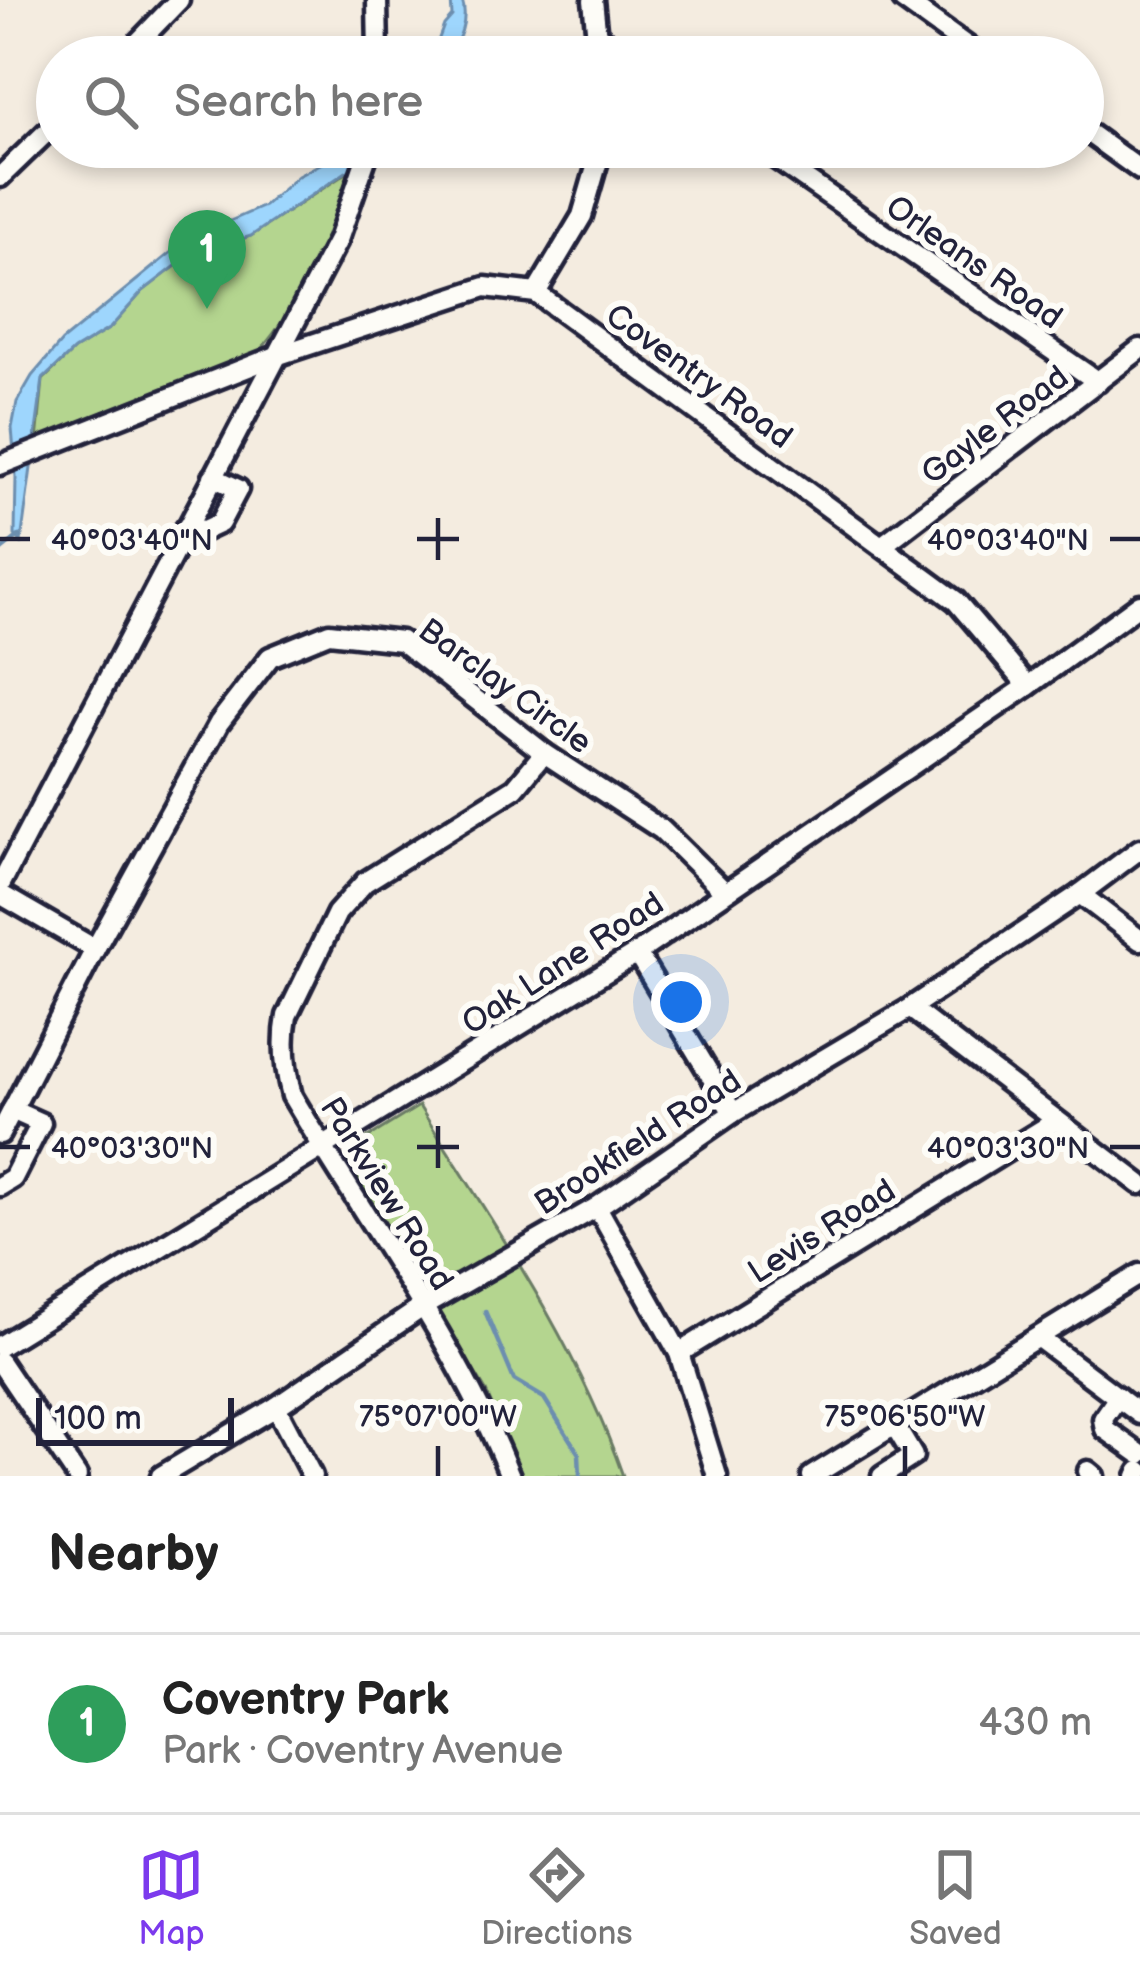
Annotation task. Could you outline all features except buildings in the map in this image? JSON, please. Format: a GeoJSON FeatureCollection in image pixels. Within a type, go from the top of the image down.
{"type":"FeatureCollection","features":[{"type":"Feature","properties":{"kind":"street"},"geometry":{"type":"LineString","coordinates":[[144,36],[179,0]]}},
{"type":"Feature","properties":{"kind":"street"},"geometry":{"type":"LineString","coordinates":[[377,0],[378,36]]}},
{"type":"Feature","properties":{"kind":"street"},"geometry":{"type":"LineString","coordinates":[[593,0],[600,36]]}},
{"type":"Feature","properties":{"kind":"street"},"geometry":{"type":"LineString","coordinates":[[903,0],[953,36]]}},
{"type":"Feature","properties":{"kind":"street"},"geometry":{"type":"LineString","coordinates":[[0,177],[36,142]]}},
{"type":"Feature","properties":{"kind":"street"},"geometry":{"type":"LineString","coordinates":[[1104,144],[1140,170]]}},
{"type":"Feature","properties":{"kind":"street"},"geometry":{"type":"LineString","coordinates":[[0,885],[6,857],[21,840],[338,239],[365,168]]}},
{"type":"Feature","properties":{"kind":"street"},"geometry":{"type":"LineString","coordinates":[[4,462],[276,356],[485,287],[536,292],[582,216],[596,168]]}},
{"type":"Feature","properties":{"kind":"street","name":"Orleans Road"},"geometry":{"type":"LineString","coordinates":[[789,168],[1098,382]]}},
{"type":"Feature","properties":{"kind":"street","name":"Coventry Road"},"geometry":{"type":"LineString","coordinates":[[536,292],[956,601],[1028,686]]}},
{"type":"Feature","properties":{"kind":"street","name":"Gayle Road"},"geometry":{"type":"LineString","coordinates":[[883,545],[1140,349]]}},
{"type":"Feature","properties":{"kind":"street"},"geometry":{"type":"LineString","coordinates":[[186,528],[205,530],[220,524],[238,489],[213,477]]}},
{"type":"Feature","properties":{"kind":"street","name":"Oak Lane Road"},"geometry":{"type":"LineString","coordinates":[[0,1346],[637,953],[1140,604]]}},
{"type":"Feature","properties":{"kind":"street","name":"Barclay Circle"},"geometry":{"type":"LineString","coordinates":[[0,1134],[219,723],[270,657],[328,633],[401,641],[544,753],[662,830],[724,891]]}},
{"type":"Feature","properties":{"kind":"street","name":"Parkview Road"},"geometry":{"type":"LineString","coordinates":[[510,1476],[424,1306],[292,1096],[285,1030],[287,1016],[337,914],[365,882],[515,788],[544,753]]}},
{"type":"Feature","properties":{"kind":"street"},"geometry":{"type":"LineString","coordinates":[[0,831],[21,840]]}},
{"type":"Feature","properties":{"kind":"street","name":"Brookfield Road"},"geometry":{"type":"LineString","coordinates":[[161,1476],[276,1407],[424,1306],[597,1207],[734,1113],[910,1008],[1140,849]]}},
{"type":"Feature","properties":{"kind":"street"},"geometry":{"type":"LineString","coordinates":[[0,894],[95,949]]}},
{"type":"Feature","properties":{"kind":"street"},"geometry":{"type":"LineString","coordinates":[[1080,894],[1140,940]]}},
{"type":"Feature","properties":{"kind":"street"},"geometry":{"type":"LineString","coordinates":[[637,953],[734,1113]]}},
{"type":"Feature","properties":{"kind":"street"},"geometry":{"type":"LineString","coordinates":[[910,1008],[1140,1184]]}},
{"type":"Feature","properties":{"kind":"street"},"geometry":{"type":"LineString","coordinates":[[0,1186],[14,1178],[41,1123],[12,1110]]}},
{"type":"Feature","properties":{"kind":"street","name":"Levis Road"},"geometry":{"type":"LineString","coordinates":[[679,1353],[1056,1121]]}},
{"type":"Feature","properties":{"kind":"street"},"geometry":{"type":"LineString","coordinates":[[597,1207],[679,1353],[717,1476]]}},
{"type":"Feature","properties":{"kind":"street"},"geometry":{"type":"LineString","coordinates":[[812,1476],[834,1471],[895,1426],[1140,1274]]}},
{"type":"Feature","properties":{"kind":"street"},"geometry":{"type":"LineString","coordinates":[[1040,1339],[1140,1414]]}},
{"type":"Feature","properties":{"kind":"street"},"geometry":{"type":"LineString","coordinates":[[0,1362],[77,1476]]}},
{"type":"Feature","properties":{"kind":"street"},"geometry":{"type":"LineString","coordinates":[[1118,1397],[1103,1419],[1105,1430],[1140,1454]]}},
{"type":"Feature","properties":{"kind":"street"},"geometry":{"type":"LineString","coordinates":[[276,1407],[312,1476]]}},
{"type":"Feature","properties":{"kind":"street"},"geometry":{"type":"LineString","coordinates":[[882,1476],[913,1456],[895,1426]]}},
{"type":"Feature","properties":{"kind":"green space"},"geometry":{"type":"Polygon","coordinates":[[[354,168],[298,296],[252,358],[37,441],[43,380],[74,350],[110,328],[143,291],[190,255],[251,236],[354,168]]]}},
{"type":"Feature","properties":{"kind":"green space"},"geometry":{"type":"Polygon","coordinates":[[[419,1106],[558,1332],[623,1476],[522,1476],[485,1389],[347,1164],[351,1148],[419,1106]]]}},
{"type":"Feature","properties":{"kind":"water"},"geometry":{"type":"Polygon","coordinates":[[[451,0],[462,0],[459,36],[440,36],[444,25],[452,16],[451,0]]]}},
{"type":"Feature","properties":{"kind":"water"},"geometry":{"type":"Polygon","coordinates":[[[313,168],[354,168],[251,236],[190,255],[143,291],[110,328],[74,350],[43,379],[21,542],[15,535],[12,428],[17,402],[32,376],[62,341],[185,241],[264,206],[313,168]]]}},
{"type":"Feature","properties":{"kind":"waterway"},"geometry":{"type":"LineString","coordinates":[[0,551],[19,536]]}},
{"type":"Feature","properties":{"kind":"waterway"},"geometry":{"type":"LineString","coordinates":[[485,1311],[514,1380],[544,1398],[579,1454],[580,1476]]}},
{"type":"Feature","properties":{"kind":"place","name":"Coventry Park"},"geometry":{"type":"Point","coordinates":[207,309]}}]}
